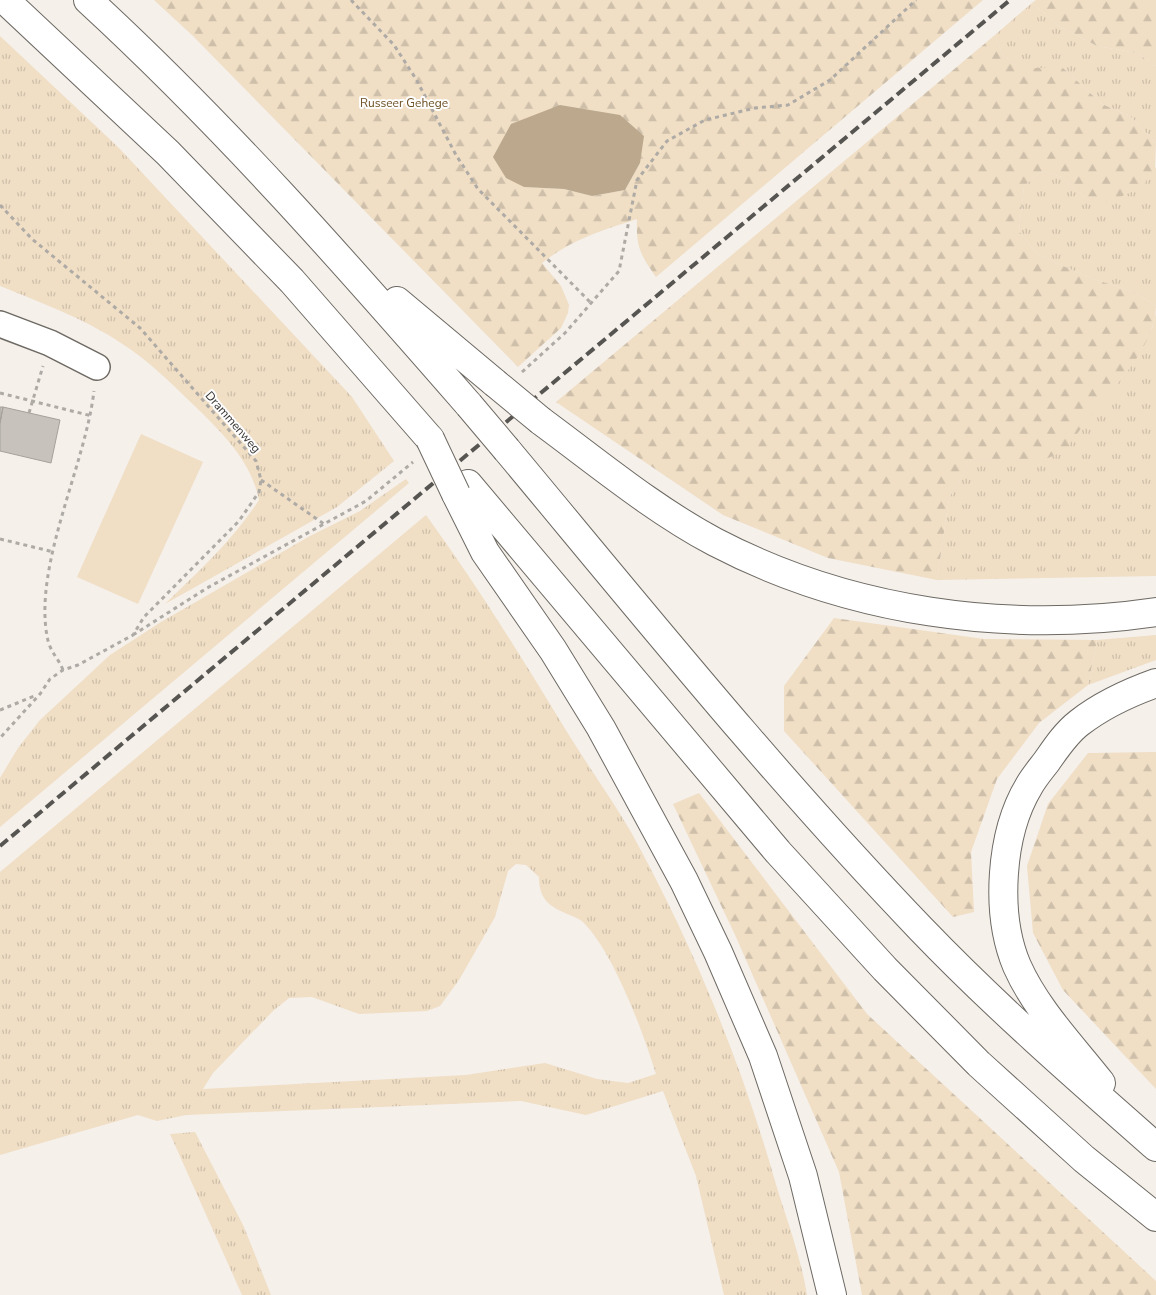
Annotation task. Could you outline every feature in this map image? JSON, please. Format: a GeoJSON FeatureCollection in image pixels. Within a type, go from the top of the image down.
{"type":"FeatureCollection","features":[{"type":"Feature","properties":{"kind":"highway"},"geometry":{"type":"LineString","coordinates":[[5,0],[168,153],[292,281],[425,448],[778,852],[885,969],[979,1064],[1077,1153],[1156,1217]]}},
{"type":"Feature","properties":{"kind":"highway"},"geometry":{"type":"LineString","coordinates":[[88,0],[207,115],[334,249],[470,405],[817,817],[928,936],[1075,1077],[1148,1140]]}},
{"type":"Feature","properties":{"kind":"highway"},"geometry":{"type":"LineString","coordinates":[[334,249],[508,378],[541,421],[665,512],[714,542],[793,576],[881,603],[978,618],[1029,620],[1090,619],[1156,612]]}},
{"type":"Feature","properties":{"kind":"highway"},"geometry":{"type":"LineString","coordinates":[[462,489],[485,552],[553,650],[601,728],[684,881],[718,952],[763,1056],[802,1176],[832,1295]]}},
{"type":"Feature","properties":{"kind":"highway"},"geometry":{"type":"LineString","coordinates":[[1148,1140],[1028,990],[1016,964],[1006,933],[1003,896],[1006,860],[1014,824],[1028,787],[1056,747],[1077,724],[1101,708],[1137,690],[1156,684]]}},
{"type":"Feature","properties":{"kind":"street"},"geometry":{"type":"LineString","coordinates":[[0,324],[50,343],[97,367]]}},
{"type":"Feature","properties":{"kind":"path"},"geometry":{"type":"LineString","coordinates":[[351,0],[394,45],[416,79],[460,162],[478,189],[592,304]]}},
{"type":"Feature","properties":{"kind":"path"},"geometry":{"type":"LineString","coordinates":[[508,378],[565,333],[619,271],[638,180],[668,141],[705,120],[755,108],[788,105],[830,80],[916,0]]}},
{"type":"Feature","properties":{"kind":"path","name":"Drammenweg"},"geometry":{"type":"LineString","coordinates":[[0,205],[32,239],[140,328],[256,461],[261,480]]}},
{"type":"Feature","properties":{"kind":"path"},"geometry":{"type":"LineString","coordinates":[[29,413],[50,343]]}},
{"type":"Feature","properties":{"kind":"path"},"geometry":{"type":"LineString","coordinates":[[63,670],[52,655],[44,608],[54,552],[92,416],[97,367]]}},
{"type":"Feature","properties":{"kind":"path"},"geometry":{"type":"LineString","coordinates":[[0,393],[92,416]]}},
{"type":"Feature","properties":{"kind":"path"},"geometry":{"type":"LineString","coordinates":[[0,738],[40,694],[50,679],[63,670],[78,665],[133,635],[207,588],[366,501],[425,448]]}},
{"type":"Feature","properties":{"kind":"path"},"geometry":{"type":"LineString","coordinates":[[133,635],[144,617],[239,522],[259,492],[261,480],[324,524]]}},
{"type":"Feature","properties":{"kind":"path"},"geometry":{"type":"LineString","coordinates":[[0,539],[54,552]]}},
{"type":"Feature","properties":{"kind":"path"},"geometry":{"type":"LineString","coordinates":[[0,710],[40,694]]}},
{"type":"Feature","properties":{"kind":"green space","name":"Russeer Gehege"},"geometry":{"type":"Polygon","coordinates":[[[154,0],[983,0],[656,277],[646,262],[638,244],[637,219],[576,242],[542,263],[561,286],[569,305],[568,313],[561,328],[518,367],[193,36],[154,0]],[[640,163],[524,187],[564,189],[592,196],[625,190],[640,163]]]}},
{"type":"Feature","properties":{"kind":"green space"},"geometry":{"type":"Polygon","coordinates":[[[1036,0],[1156,0],[1156,66],[1137,53],[1097,46],[1059,26],[1032,3],[1036,0]]]}},
{"type":"Feature","properties":{"kind":"green space"},"geometry":{"type":"Polygon","coordinates":[[[1032,3],[1059,26],[1097,46],[1137,53],[1156,66],[1156,143],[1131,117],[1102,104],[1063,68],[1019,68],[1003,55],[995,35],[1032,3]]]}},
{"type":"Feature","properties":{"kind":"green space"},"geometry":{"type":"Polygon","coordinates":[[[995,35],[1003,55],[1019,68],[1063,68],[1102,104],[1131,117],[1156,143],[1155,169],[1141,188],[1108,202],[1085,198],[1062,177],[1042,171],[1024,186],[1019,231],[1037,254],[1085,276],[1136,293],[1156,306],[1154,321],[1140,353],[1119,382],[1062,451],[1053,456],[1031,461],[972,459],[949,498],[937,580],[828,558],[723,515],[556,402],[995,35]]]}},
{"type":"Feature","properties":{"kind":"green space"},"geometry":{"type":"Polygon","coordinates":[[[0,36],[118,147],[352,397],[394,461],[337,507],[165,604],[215,555],[249,515],[259,500],[256,487],[245,464],[222,433],[140,356],[115,339],[83,322],[50,306],[0,286],[0,36]]]}},
{"type":"Feature","properties":{"kind":"green space"},"geometry":{"type":"Polygon","coordinates":[[[1156,167],[1156,306],[1136,293],[1085,276],[1037,254],[1019,231],[1024,186],[1042,171],[1062,177],[1085,198],[1140,188],[1156,167]]]}},
{"type":"Feature","properties":{"kind":"green space"},"geometry":{"type":"Polygon","coordinates":[[[1156,313],[1156,576],[937,580],[949,498],[972,459],[1038,460],[1152,329],[1156,313]]]}},
{"type":"Feature","properties":{"kind":"green space"},"geometry":{"type":"Polygon","coordinates":[[[141,434],[203,462],[138,604],[77,577],[141,434]]]}},
{"type":"Feature","properties":{"kind":"green space"},"geometry":{"type":"Polygon","coordinates":[[[406,479],[409,483],[0,827],[0,778],[18,748],[40,720],[110,655],[161,622],[310,536],[360,511],[406,479]]]}},
{"type":"Feature","properties":{"kind":"green space"},"geometry":{"type":"Polygon","coordinates":[[[426,515],[499,622],[623,819],[674,916],[713,1002],[746,1091],[793,1238],[807,1295],[724,1295],[696,1176],[663,1091],[586,1115],[521,1101],[186,1115],[157,1121],[138,1115],[0,1155],[0,872],[426,515]],[[516,864],[508,871],[495,917],[459,980],[440,1006],[427,1011],[359,1014],[312,997],[289,998],[273,1011],[213,1073],[203,1089],[466,1075],[545,1063],[597,1079],[628,1083],[656,1074],[626,994],[606,953],[583,922],[551,906],[547,902],[541,892],[539,877],[526,865],[516,864]]]}},
{"type":"Feature","properties":{"kind":"green space"},"geometry":{"type":"Polygon","coordinates":[[[834,618],[984,639],[1097,640],[1088,685],[1039,723],[997,779],[971,852],[974,912],[953,917],[784,731],[784,686],[834,618]]]}},
{"type":"Feature","properties":{"kind":"green space"},"geometry":{"type":"Polygon","coordinates":[[[1156,635],[1156,660],[1088,685],[1097,640],[1156,635]]]}},
{"type":"Feature","properties":{"kind":"green space"},"geometry":{"type":"Polygon","coordinates":[[[1156,752],[1156,1089],[1063,990],[1033,933],[1027,866],[1048,804],[1088,753],[1156,752]]]}},
{"type":"Feature","properties":{"kind":"green space"},"geometry":{"type":"Polygon","coordinates":[[[699,793],[867,1014],[1156,1281],[1156,1295],[862,1295],[839,1172],[736,937],[673,804],[699,793]]]}},
{"type":"Feature","properties":{"kind":"green space"},"geometry":{"type":"Polygon","coordinates":[[[195,1132],[244,1227],[271,1295],[242,1295],[170,1134],[195,1132]]]}},
{"type":"Feature","properties":{"kind":"shaded area"},"geometry":{"type":"Polygon","coordinates":[[[560,105],[620,115],[644,136],[640,163],[625,190],[592,196],[564,189],[524,187],[506,178],[493,157],[511,124],[560,105]]]}},
{"type":"Feature","properties":{"kind":"building"},"geometry":{"type":"Polygon","coordinates":[[[0,407],[3,407],[0,423],[0,407]]]}},
{"type":"Feature","properties":{"kind":"building"},"geometry":{"type":"Polygon","coordinates":[[[3,407],[60,420],[51,463],[0,451],[0,423],[3,407]]]}},
{"type":"Feature","properties":{"kind":"railway"},"geometry":{"type":"LineString","coordinates":[[0,846],[1010,0]]}}]}
